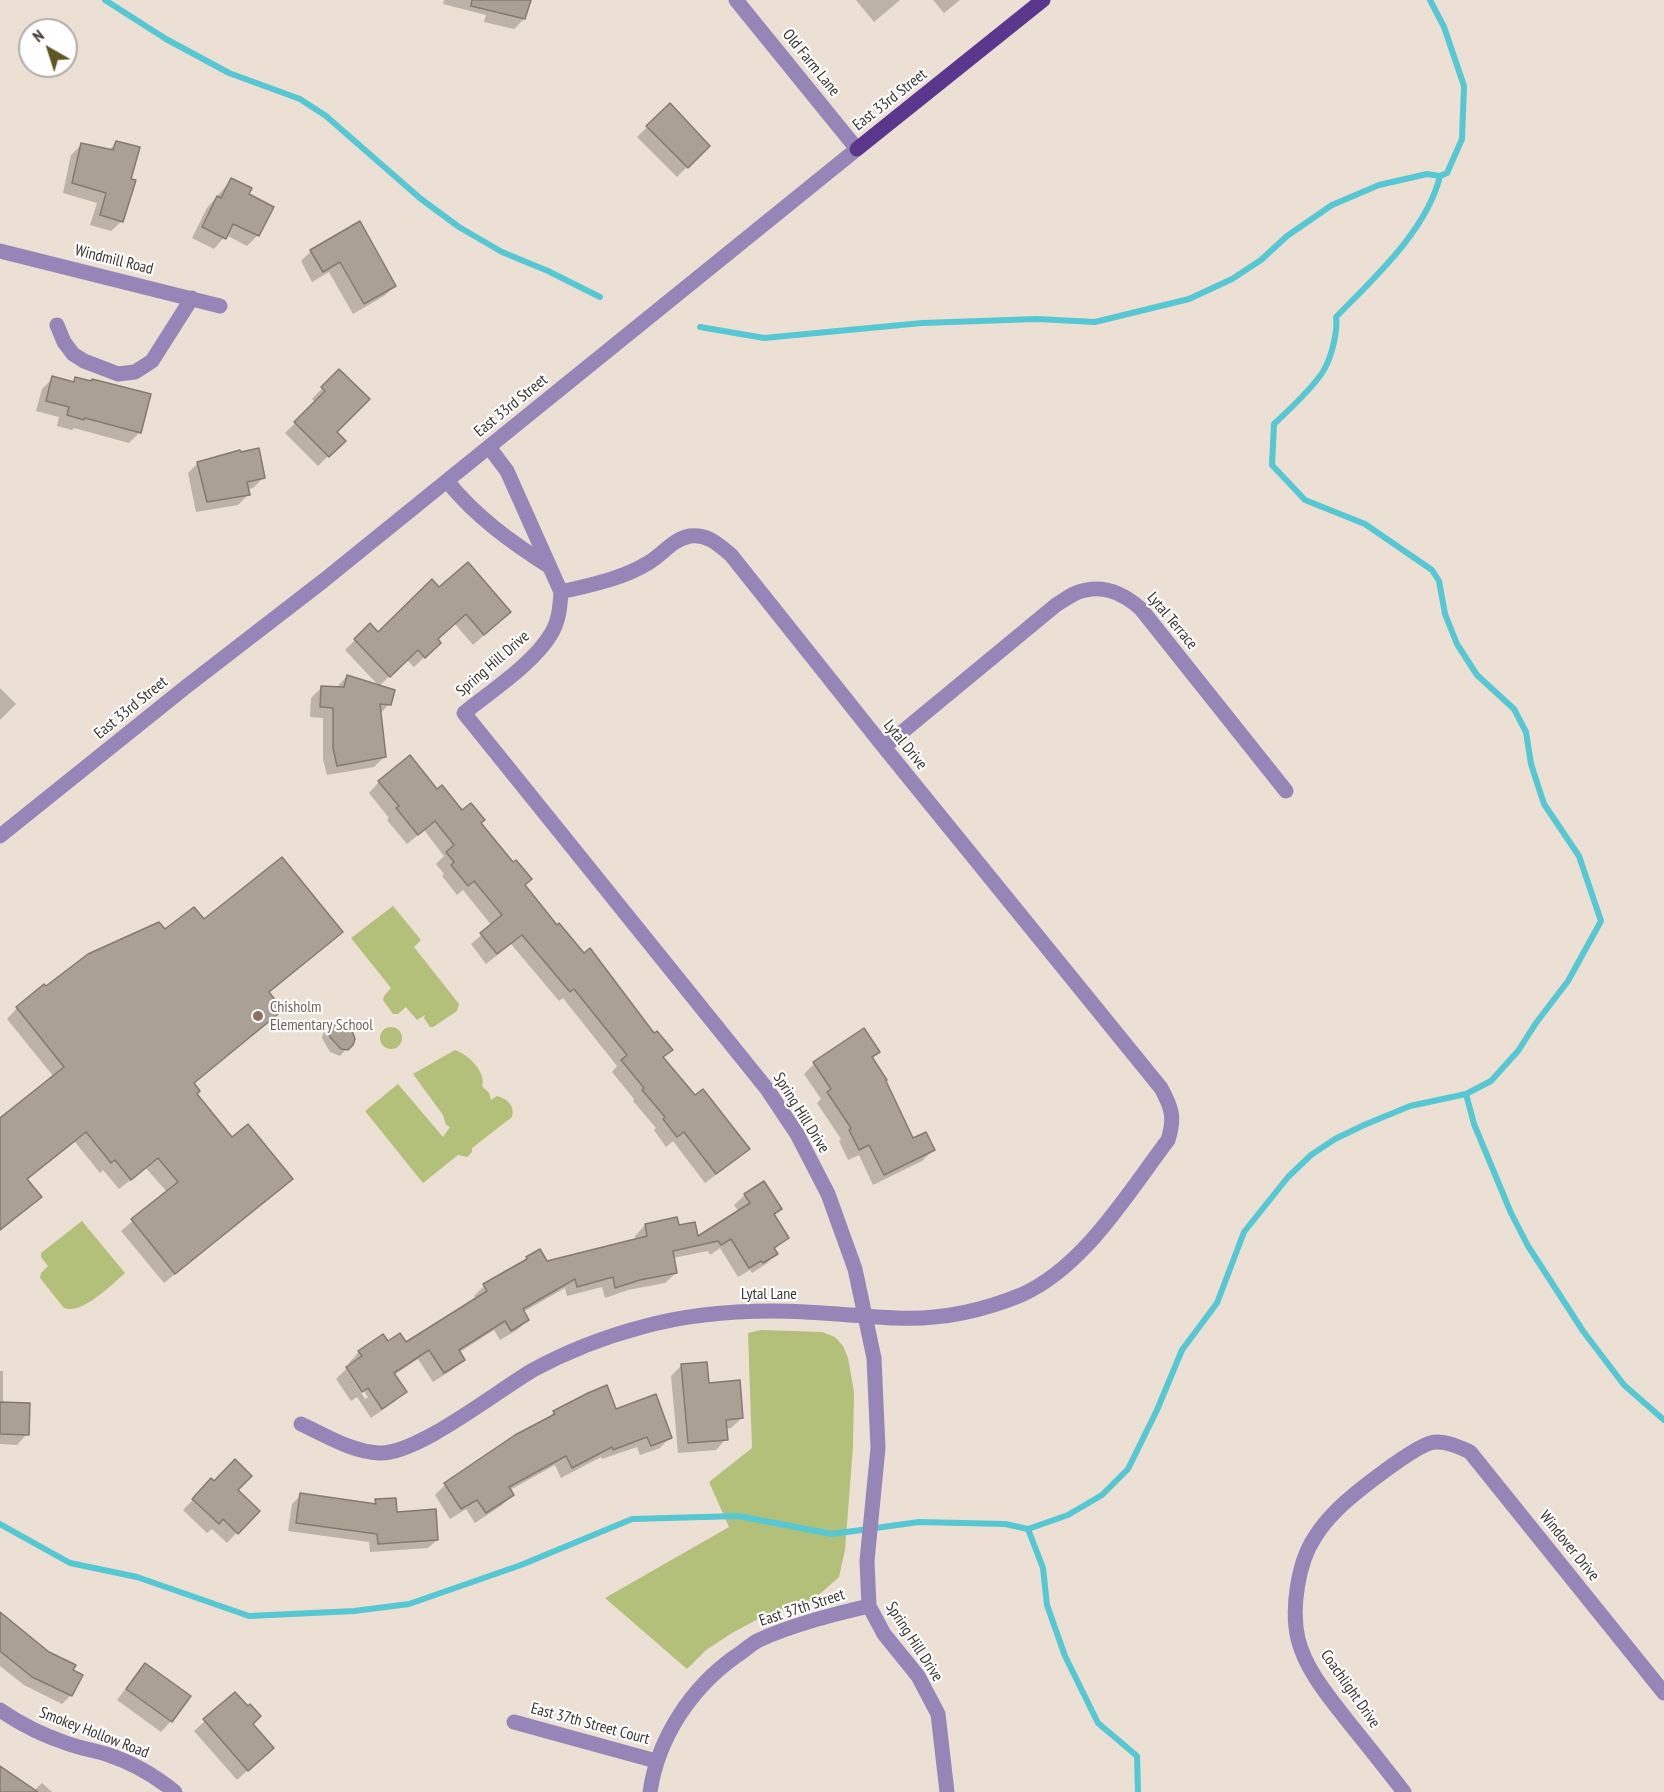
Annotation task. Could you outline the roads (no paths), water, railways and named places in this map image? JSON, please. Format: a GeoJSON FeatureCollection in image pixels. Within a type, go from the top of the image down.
{"type":"FeatureCollection","features":[{"type":"Feature","properties":{"kind":"main road","name":"East 33rd Street"},"geometry":{"type":"LineString","coordinates":[[857,149],[1043,0]]}},
{"type":"Feature","properties":{"kind":"street","name":"Old Farm Lane"},"geometry":{"type":"LineString","coordinates":[[736,0],[857,149]]}},
{"type":"Feature","properties":{"kind":"street","name":"East 33rd Street"},"geometry":{"type":"LineString","coordinates":[[0,836],[447,482],[857,149]]}},
{"type":"Feature","properties":{"kind":"street","name":"Windmill Road"},"geometry":{"type":"LineString","coordinates":[[0,251],[220,306]]}},
{"type":"Feature","properties":{"kind":"street"},"geometry":{"type":"LineString","coordinates":[[57,325],[64,342],[73,354],[84,361],[118,374],[135,372],[152,361],[192,298]]}},
{"type":"Feature","properties":{"kind":"street"},"geometry":{"type":"LineString","coordinates":[[489,447],[507,471],[561,592]]}},
{"type":"Feature","properties":{"kind":"street"},"geometry":{"type":"LineString","coordinates":[[447,482],[467,506],[517,546],[550,567]]}},
{"type":"Feature","properties":{"kind":"street","name":"Lytal Drive"},"geometry":{"type":"LineString","coordinates":[[561,592],[621,576],[649,563],[681,539],[703,536],[717,542],[730,555],[1161,1088],[1170,1105]]}},
{"type":"Feature","properties":{"kind":"street","name":"Lytal Terrace"},"geometry":{"type":"LineString","coordinates":[[884,747],[1056,606],[1076,593],[1097,589],[1114,591],[1127,597],[1141,609],[1286,791]]}},
{"type":"Feature","properties":{"kind":"street","name":"Spring Hill Drive"},"geometry":{"type":"LineString","coordinates":[[561,592],[559,614],[552,632],[540,651],[464,713],[767,1089],[797,1134],[828,1194],[855,1269],[874,1358],[878,1448],[867,1561],[869,1606],[884,1634],[918,1676],[938,1714],[947,1792]]}},
{"type":"Feature","properties":{"kind":"street","name":"Lytal Lane"},"geometry":{"type":"LineString","coordinates":[[301,1424],[356,1449],[379,1454],[407,1447],[440,1430],[531,1371],[563,1354],[626,1331],[709,1314],[774,1311],[899,1318],[974,1311],[1019,1295],[1055,1275],[1084,1250],[1168,1140],[1172,1119],[1170,1105]]}},
{"type":"Feature","properties":{"kind":"street","name":"Windover Drive"},"geometry":{"type":"LineString","coordinates":[[1434,1442],[1452,1444],[1470,1452],[1664,1693]]}},
{"type":"Feature","properties":{"kind":"street","name":"Coachlight Drive"},"geometry":{"type":"LineString","coordinates":[[1404,1792],[1307,1665],[1298,1638],[1296,1608],[1304,1562],[1314,1538],[1335,1512],[1401,1459],[1416,1449],[1434,1442]]}},
{"type":"Feature","properties":{"kind":"street","name":"East 37th Street"},"geometry":{"type":"LineString","coordinates":[[650,1792],[656,1761],[684,1706],[715,1671],[757,1641],[816,1619],[869,1606]]}},
{"type":"Feature","properties":{"kind":"street","name":"Smokey Hollow Road"},"geometry":{"type":"LineString","coordinates":[[0,1710],[34,1731],[68,1744],[106,1754],[135,1766],[175,1792]]}},
{"type":"Feature","properties":{"kind":"street","name":"East 37th Street Court"},"geometry":{"type":"LineString","coordinates":[[514,1722],[656,1761]]}},
{"type":"Feature","properties":{"kind":"waterway"},"geometry":{"type":"LineString","coordinates":[[105,0],[166,39],[229,73],[300,99],[326,116],[421,199],[459,227],[502,252],[548,271],[600,297]]}},
{"type":"Feature","properties":{"kind":"waterway"},"geometry":{"type":"LineString","coordinates":[[700,327],[764,338],[922,323],[1037,319],[1095,322],[1189,299],[1232,279],[1261,260],[1287,236],[1332,205],[1379,185],[1427,174],[1440,176],[1447,173],[1462,139],[1464,86],[1444,27],[1430,0]]}},
{"type":"Feature","properties":{"kind":"waterway"},"geometry":{"type":"LineString","coordinates":[[0,1524],[70,1563],[137,1577],[249,1616],[354,1611],[409,1604],[521,1565],[632,1519],[738,1516],[832,1534],[919,1522],[1005,1524],[1028,1529],[1068,1515],[1102,1495],[1128,1469],[1157,1410],[1182,1350],[1217,1303],[1244,1232],[1288,1177],[1311,1155],[1335,1139],[1364,1125],[1410,1106],[1466,1094],[1491,1081],[1518,1051],[1568,981],[1601,921],[1579,856],[1544,804],[1531,764],[1526,732],[1514,709],[1477,675],[1457,644],[1445,614],[1439,581],[1432,570],[1365,524],[1305,500],[1272,465],[1274,424],[1309,389],[1325,368],[1334,342],[1336,317],[1382,269],[1411,234],[1424,215],[1440,176]]}},
{"type":"Feature","properties":{"kind":"waterway"},"geometry":{"type":"LineString","coordinates":[[1466,1094],[1474,1124],[1511,1213],[1528,1246],[1583,1331],[1624,1385],[1664,1420]]}},
{"type":"Feature","properties":{"kind":"waterway"},"geometry":{"type":"LineString","coordinates":[[1028,1529],[1043,1568],[1047,1605],[1065,1656],[1098,1723],[1137,1756],[1138,1792]]}},
{"type":"Feature","properties":{"kind":"place","name":"Chisholm Elementary School"},"geometry":{"type":"Point","coordinates":[258,1016]}}]}
